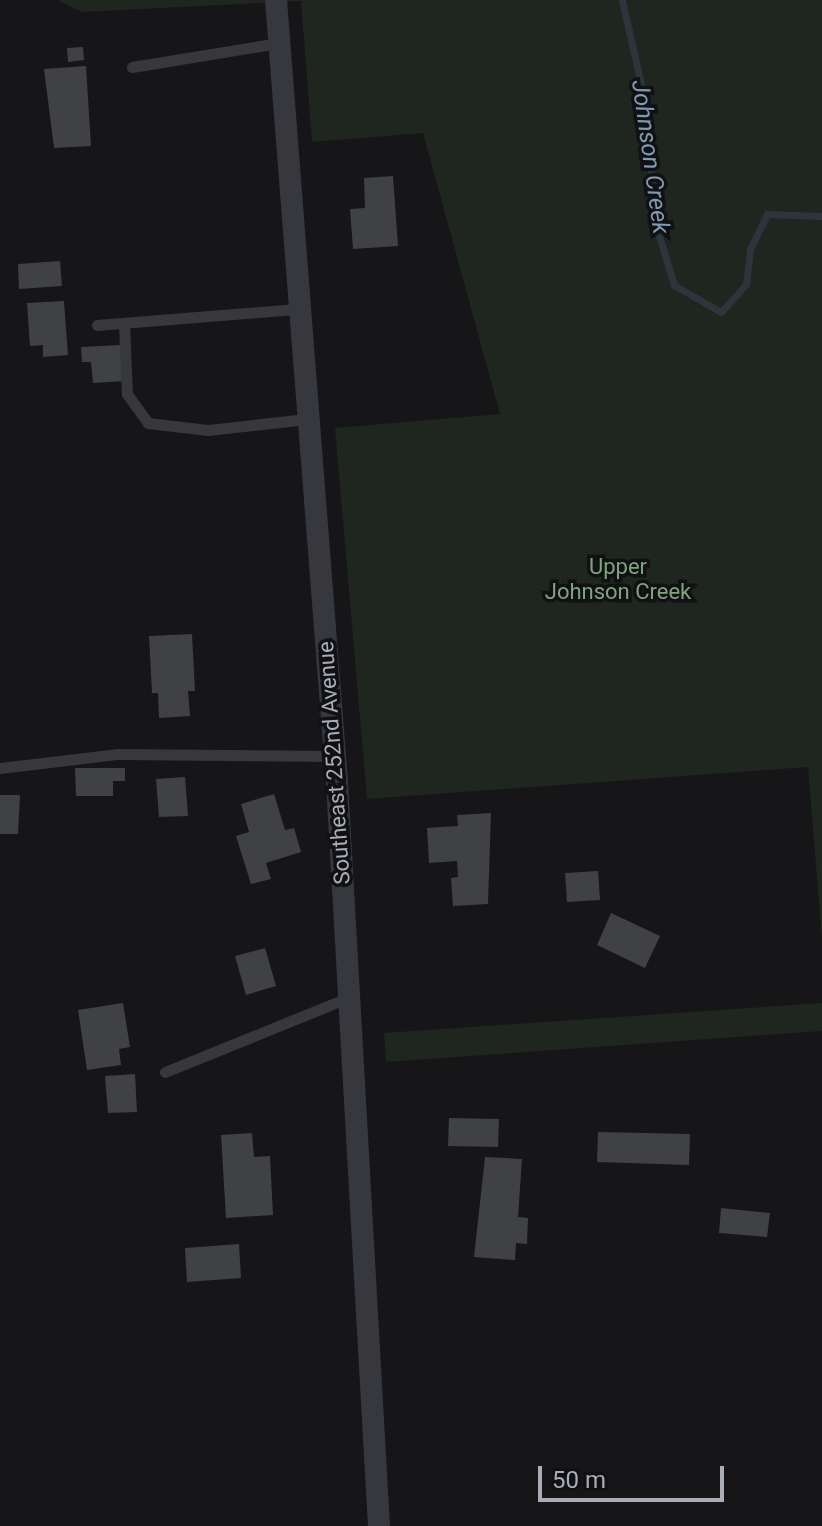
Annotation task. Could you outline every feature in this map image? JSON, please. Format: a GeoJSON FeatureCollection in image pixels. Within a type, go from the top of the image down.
{"type":"FeatureCollection","features":[{"type":"Feature","properties":{"kind":"street","name":"Southeast 252nd Avenue"},"geometry":{"type":"LineString","coordinates":[[276,0],[297,309],[334,756],[379,1526]]}},
{"type":"Feature","properties":{"kind":"lane"},"geometry":{"type":"LineString","coordinates":[[132,67],[279,43]]}},
{"type":"Feature","properties":{"kind":"lane"},"geometry":{"type":"LineString","coordinates":[[97,325],[297,309]]}},
{"type":"Feature","properties":{"kind":"lane"},"geometry":{"type":"LineString","coordinates":[[124,323],[127,394],[148,423],[208,430],[306,419]]}},
{"type":"Feature","properties":{"kind":"lane"},"geometry":{"type":"LineString","coordinates":[[0,768],[118,754],[334,756]]}},
{"type":"Feature","properties":{"kind":"lane"},"geometry":{"type":"LineString","coordinates":[[165,1072],[350,997]]}},
{"type":"Feature","properties":{"kind":"green space","name":"Upper Johnson Creek"},"geometry":{"type":"Polygon","coordinates":[[[57,0],[822,0],[822,940],[808,767],[367,799],[335,428],[500,414],[423,133],[312,142],[301,1],[82,12],[57,0]]]}},
{"type":"Feature","properties":{"kind":"green space"},"geometry":{"type":"Polygon","coordinates":[[[822,1003],[822,1031],[386,1062],[384,1033],[822,1003]]]}},
{"type":"Feature","properties":{"kind":"building"},"geometry":{"type":"Polygon","coordinates":[[[83,47],[84,60],[68,62],[67,48],[83,47]]]}},
{"type":"Feature","properties":{"kind":"building"},"geometry":{"type":"Polygon","coordinates":[[[86,66],[91,146],[54,148],[44,69],[86,66]]]}},
{"type":"Feature","properties":{"kind":"building"},"geometry":{"type":"Polygon","coordinates":[[[393,176],[398,246],[353,249],[350,209],[365,208],[364,178],[393,176]]]}},
{"type":"Feature","properties":{"kind":"building"},"geometry":{"type":"Polygon","coordinates":[[[60,261],[62,286],[19,289],[18,264],[60,261]]]}},
{"type":"Feature","properties":{"kind":"building"},"geometry":{"type":"Polygon","coordinates":[[[64,301],[68,355],[43,357],[43,345],[30,346],[27,303],[64,301]]]}},
{"type":"Feature","properties":{"kind":"building"},"geometry":{"type":"Polygon","coordinates":[[[122,345],[124,381],[93,383],[91,362],[82,362],[81,347],[122,345]]]}},
{"type":"Feature","properties":{"kind":"building"},"geometry":{"type":"Polygon","coordinates":[[[192,634],[195,691],[188,691],[190,716],[159,718],[158,693],[152,693],[149,636],[192,634]]]}},
{"type":"Feature","properties":{"kind":"building"},"geometry":{"type":"Polygon","coordinates":[[[75,768],[125,768],[125,781],[113,781],[113,796],[76,796],[75,768]]]}},
{"type":"Feature","properties":{"kind":"building"},"geometry":{"type":"Polygon","coordinates":[[[185,777],[188,816],[159,817],[156,779],[185,777]]]}},
{"type":"Feature","properties":{"kind":"building"},"geometry":{"type":"Polygon","coordinates":[[[274,794],[285,830],[294,828],[301,852],[266,863],[271,879],[251,884],[236,836],[249,832],[241,804],[274,794]]]}},
{"type":"Feature","properties":{"kind":"building"},"geometry":{"type":"Polygon","coordinates":[[[0,795],[20,795],[18,834],[0,834],[0,795]]]}},
{"type":"Feature","properties":{"kind":"building"},"geometry":{"type":"Polygon","coordinates":[[[491,813],[488,904],[453,906],[451,878],[458,877],[457,861],[429,863],[427,828],[458,826],[457,815],[491,813]]]}},
{"type":"Feature","properties":{"kind":"building"},"geometry":{"type":"Polygon","coordinates":[[[598,871],[600,900],[567,902],[565,873],[598,871]]]}},
{"type":"Feature","properties":{"kind":"building"},"geometry":{"type":"Polygon","coordinates":[[[611,913],[660,936],[645,968],[597,945],[611,913]]]}},
{"type":"Feature","properties":{"kind":"building"},"geometry":{"type":"Polygon","coordinates":[[[265,948],[276,986],[246,995],[235,956],[265,948]]]}},
{"type":"Feature","properties":{"kind":"building"},"geometry":{"type":"Polygon","coordinates":[[[123,1003],[130,1047],[119,1049],[121,1065],[87,1070],[78,1010],[123,1003]]]}},
{"type":"Feature","properties":{"kind":"building"},"geometry":{"type":"Polygon","coordinates":[[[135,1074],[137,1112],[108,1113],[105,1076],[135,1074]]]}},
{"type":"Feature","properties":{"kind":"building"},"geometry":{"type":"Polygon","coordinates":[[[449,1118],[499,1119],[498,1147],[448,1146],[449,1118]]]}},
{"type":"Feature","properties":{"kind":"building"},"geometry":{"type":"Polygon","coordinates":[[[598,1132],[690,1134],[689,1165],[597,1162],[598,1132]]]}},
{"type":"Feature","properties":{"kind":"building"},"geometry":{"type":"Polygon","coordinates":[[[252,1133],[254,1157],[270,1156],[273,1215],[226,1218],[221,1135],[252,1133]]]}},
{"type":"Feature","properties":{"kind":"building"},"geometry":{"type":"Polygon","coordinates":[[[485,1157],[522,1159],[518,1217],[528,1218],[527,1244],[516,1243],[515,1260],[474,1257],[485,1157]]]}},
{"type":"Feature","properties":{"kind":"building"},"geometry":{"type":"Polygon","coordinates":[[[721,1208],[770,1213],[767,1237],[719,1233],[721,1208]]]}},
{"type":"Feature","properties":{"kind":"building"},"geometry":{"type":"Polygon","coordinates":[[[239,1244],[241,1278],[187,1282],[185,1248],[239,1244]]]}},
{"type":"Feature","properties":{"kind":"waterway","name":"Johnson Creek"},"geometry":{"type":"LineString","coordinates":[[622,0],[643,93],[656,226],[674,285],[721,312],[746,284],[750,249],[767,214],[822,216]]}}]}
